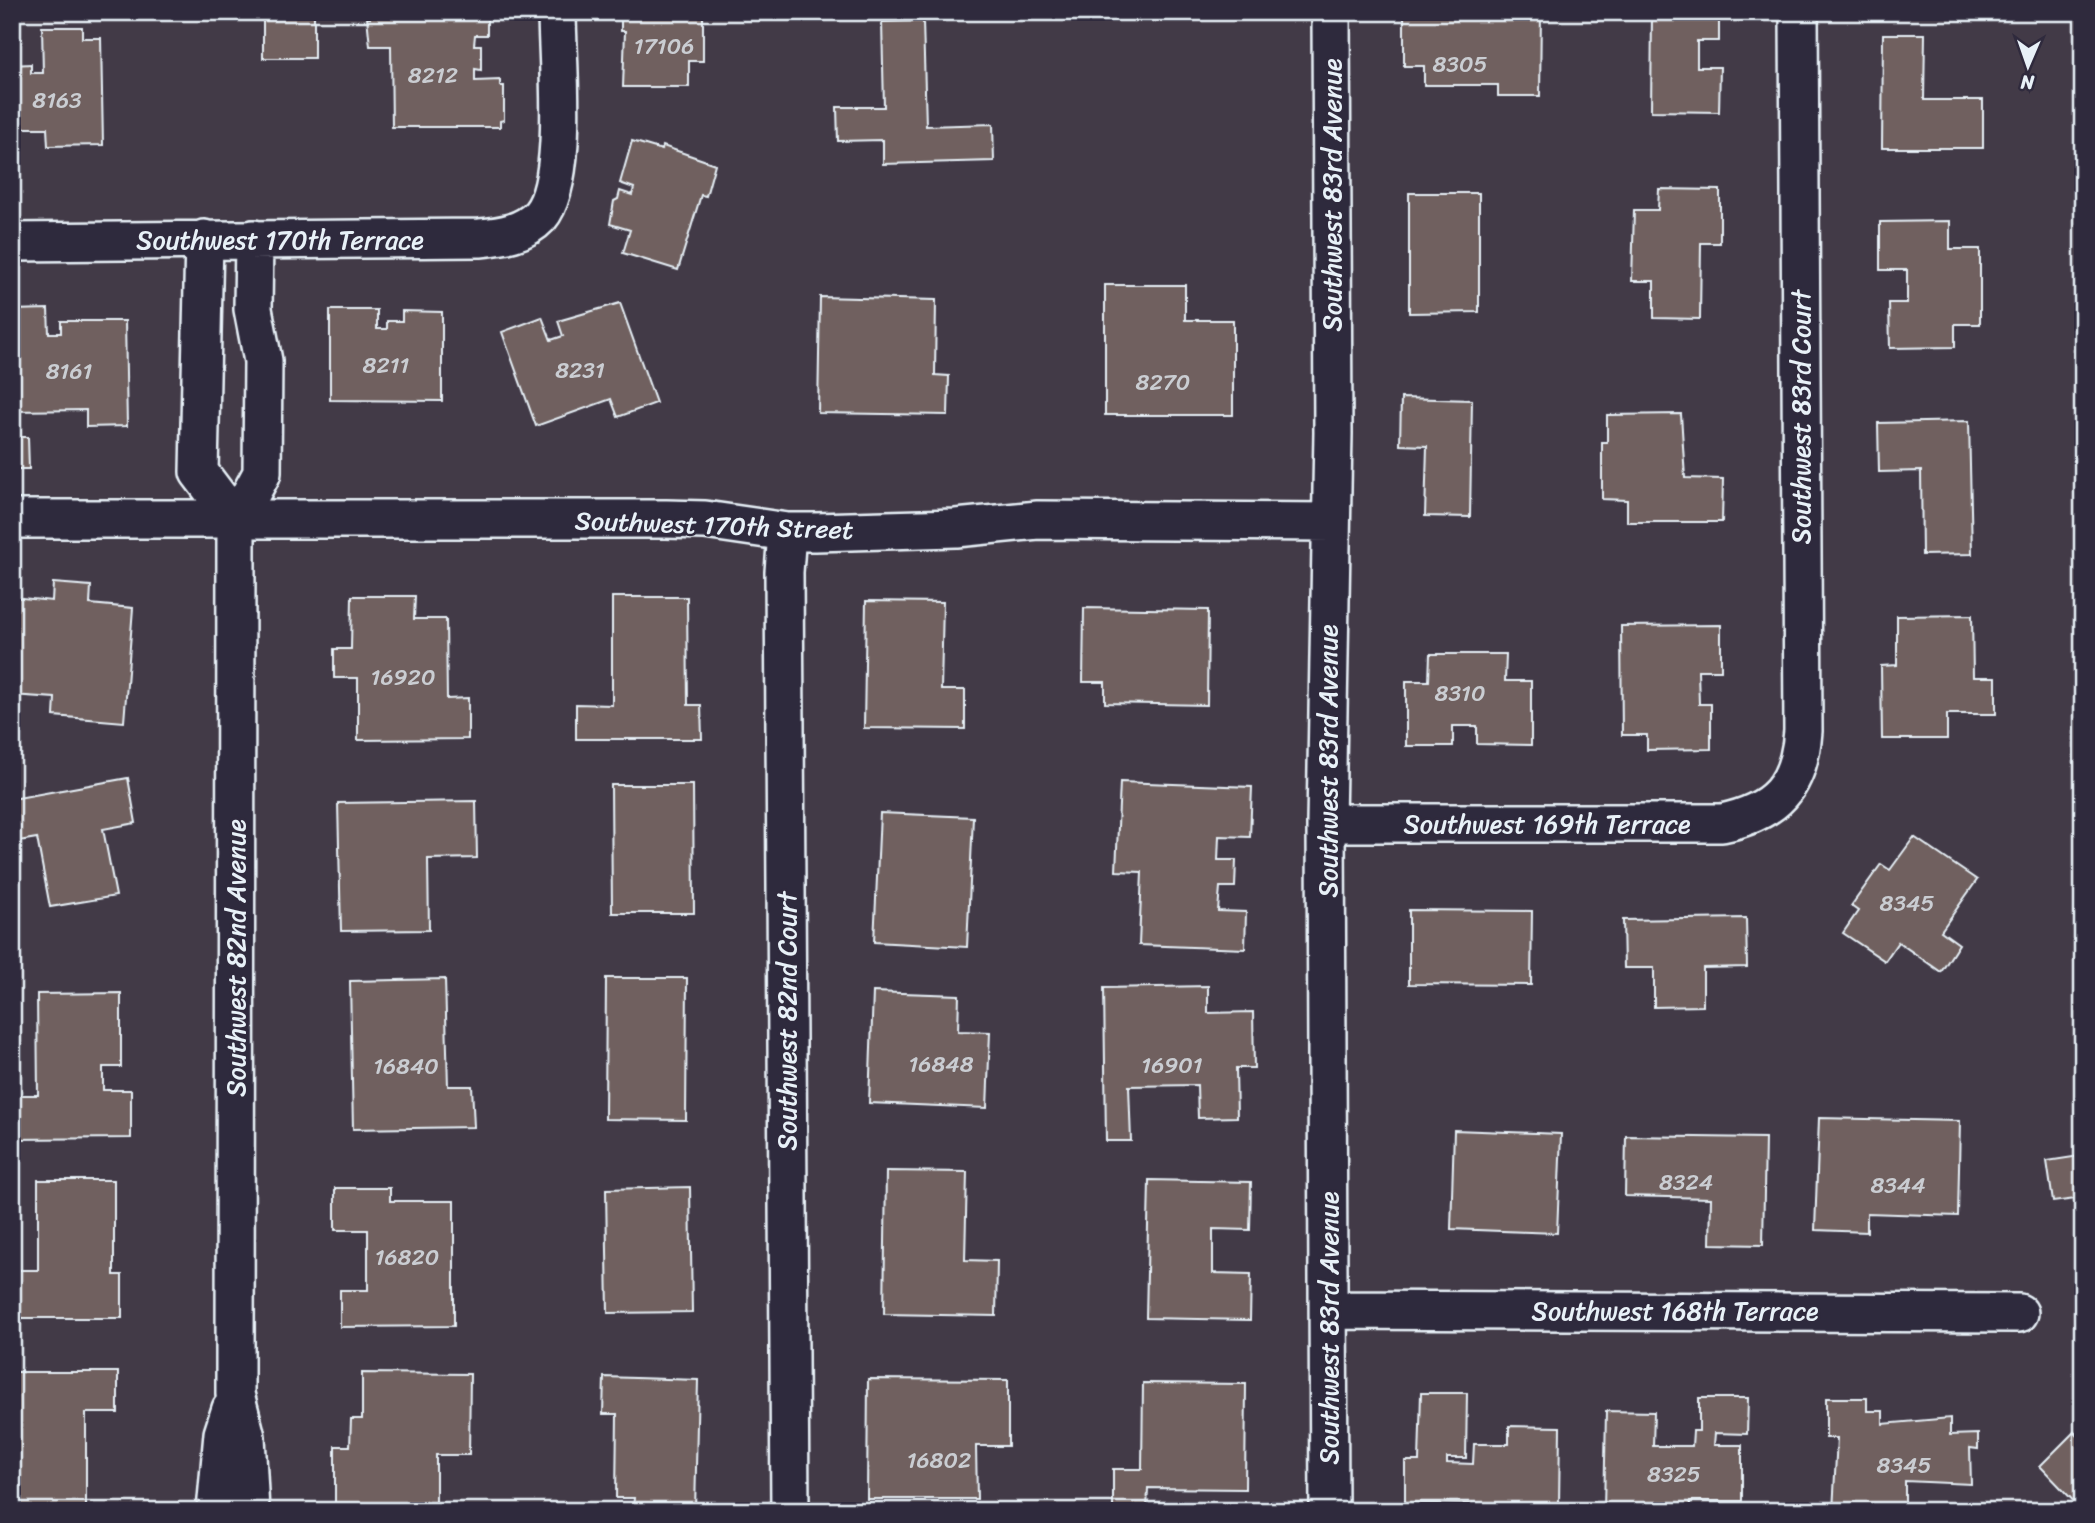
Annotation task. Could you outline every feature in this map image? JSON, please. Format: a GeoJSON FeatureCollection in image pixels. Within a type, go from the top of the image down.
{"type":"FeatureCollection","features":[{"type":"Feature","properties":{"kind":"street","name":"Southwest 170th Terrace"},"geometry":{"type":"LineString","coordinates":[[12,242],[480,238],[505,235],[526,228],[541,215],[557,180],[557,12]]}},
{"type":"Feature","properties":{"kind":"street","name":"Southwest 83rd Avenue"},"geometry":{"type":"LineString","coordinates":[[1329,1511],[1326,823],[1331,522],[1331,12]]}},
{"type":"Feature","properties":{"kind":"street","name":"Southwest 83rd Court"},"geometry":{"type":"LineString","coordinates":[[1765,808],[1783,793],[1793,777],[1799,764],[1803,731],[1799,12]]}},
{"type":"Feature","properties":{"kind":"street"},"geometry":{"type":"LineString","coordinates":[[204,239],[199,472],[236,521]]}},
{"type":"Feature","properties":{"kind":"street","name":"Southwest 82nd Avenue"},"geometry":{"type":"LineString","coordinates":[[250,1511],[246,1437],[236,1394],[236,521],[262,473],[263,361],[253,309],[254,239]]}},
{"type":"Feature","properties":{"kind":"street","name":"Southwest 170th Street"},"geometry":{"type":"LineString","coordinates":[[12,519],[705,520],[787,532],[956,528],[1038,520],[1331,522]]}},
{"type":"Feature","properties":{"kind":"street","name":"Southwest 82nd Court"},"geometry":{"type":"LineString","coordinates":[[787,532],[784,586],[790,1511]]}},
{"type":"Feature","properties":{"kind":"street","name":"Southwest 169th Terrace"},"geometry":{"type":"LineString","coordinates":[[1326,823],[1689,825],[1749,817],[1765,808]]}},
{"type":"Feature","properties":{"kind":"street","name":"Southwest 168th Terrace"},"geometry":{"type":"LineString","coordinates":[[1330,1310],[2019,1313]]}},
{"type":"Feature","properties":{"kind":"street","name":"Southwest 82nd Avenue"},"geometry":{"type":"LineString","coordinates":[[216,1511],[223,1434],[236,1394]]}},
{"type":"Feature","properties":{"kind":"building"},"geometry":{"type":"Polygon","coordinates":[[[263,12],[314,12],[314,58],[263,58],[263,12]]]}},
{"type":"Feature","properties":{"kind":"building"},"geometry":{"type":"Polygon","coordinates":[[[370,12],[487,12],[487,35],[475,35],[474,45],[481,45],[481,70],[475,69],[475,81],[500,80],[500,86],[504,86],[504,120],[500,121],[500,127],[392,127],[391,46],[370,46],[367,17],[370,18],[370,12]]]}},
{"type":"Feature","properties":{"kind":"building"},"geometry":{"type":"Polygon","coordinates":[[[621,12],[703,12],[703,61],[689,61],[689,87],[623,87],[625,31],[621,31],[621,12]]]}},
{"type":"Feature","properties":{"kind":"building"},"geometry":{"type":"Polygon","coordinates":[[[1404,12],[1479,17],[1480,12],[1541,12],[1540,96],[1498,96],[1498,85],[1424,85],[1424,66],[1404,66],[1404,12]]]}},
{"type":"Feature","properties":{"kind":"building"},"geometry":{"type":"Polygon","coordinates":[[[1652,12],[1719,12],[1719,41],[1697,41],[1697,67],[1720,67],[1719,112],[1651,111],[1652,12]]]}},
{"type":"Feature","properties":{"kind":"building"},"geometry":{"type":"Polygon","coordinates":[[[923,21],[926,126],[993,124],[994,161],[883,164],[883,140],[838,141],[837,107],[884,107],[882,22],[923,21]]]}},
{"type":"Feature","properties":{"kind":"building"},"geometry":{"type":"Polygon","coordinates":[[[42,27],[82,27],[82,38],[101,38],[103,145],[48,146],[47,128],[12,128],[12,65],[31,64],[31,73],[43,73],[42,27]]]}},
{"type":"Feature","properties":{"kind":"building"},"geometry":{"type":"Polygon","coordinates":[[[1883,34],[1925,34],[1924,100],[1983,100],[1983,148],[1882,148],[1883,34]]]}},
{"type":"Feature","properties":{"kind":"building"},"geometry":{"type":"Polygon","coordinates":[[[632,141],[662,150],[663,146],[715,164],[706,196],[701,195],[678,270],[623,253],[630,230],[610,224],[614,201],[618,199],[620,191],[632,195],[634,188],[620,183],[632,141]]]}},
{"type":"Feature","properties":{"kind":"building"},"geometry":{"type":"Polygon","coordinates":[[[1659,189],[1720,190],[1720,243],[1701,243],[1700,319],[1654,318],[1654,281],[1632,281],[1634,210],[1658,210],[1659,189]]]}},
{"type":"Feature","properties":{"kind":"building"},"geometry":{"type":"Polygon","coordinates":[[[1409,193],[1479,193],[1479,312],[1409,313],[1409,193]]]}},
{"type":"Feature","properties":{"kind":"building"},"geometry":{"type":"Polygon","coordinates":[[[1950,221],[1950,249],[1980,249],[1980,324],[1955,324],[1955,347],[1890,348],[1889,303],[1907,303],[1907,270],[1880,270],[1880,222],[1950,221]]]}},
{"type":"Feature","properties":{"kind":"building"},"geometry":{"type":"Polygon","coordinates":[[[1105,285],[1185,285],[1185,320],[1233,320],[1233,415],[1105,415],[1105,285]]]}},
{"type":"Feature","properties":{"kind":"building"},"geometry":{"type":"Polygon","coordinates":[[[820,297],[936,300],[935,375],[949,376],[948,415],[818,413],[820,297]]]}},
{"type":"Feature","properties":{"kind":"building"},"geometry":{"type":"Polygon","coordinates":[[[620,303],[656,403],[618,417],[611,399],[536,426],[502,332],[542,317],[551,340],[563,336],[558,321],[620,303]]]}},
{"type":"Feature","properties":{"kind":"building"},"geometry":{"type":"Polygon","coordinates":[[[48,309],[49,333],[61,333],[61,321],[125,321],[127,426],[86,427],[86,410],[12,411],[12,310],[48,309]]]}},
{"type":"Feature","properties":{"kind":"building"},"geometry":{"type":"Polygon","coordinates":[[[330,310],[377,310],[377,329],[387,329],[387,321],[402,321],[402,311],[442,312],[442,401],[330,400],[330,310]]]}},
{"type":"Feature","properties":{"kind":"building"},"geometry":{"type":"Polygon","coordinates":[[[1401,398],[1472,400],[1470,517],[1425,516],[1427,446],[1400,445],[1401,398]]]}},
{"type":"Feature","properties":{"kind":"building"},"geometry":{"type":"Polygon","coordinates":[[[1681,414],[1685,478],[1723,479],[1722,522],[1627,522],[1627,500],[1602,499],[1602,442],[1607,442],[1607,415],[1681,414]]]}},
{"type":"Feature","properties":{"kind":"building"},"geometry":{"type":"Polygon","coordinates":[[[1969,421],[1972,554],[1922,555],[1921,471],[1879,472],[1878,423],[1969,421]]]}},
{"type":"Feature","properties":{"kind":"building"},"geometry":{"type":"Polygon","coordinates":[[[12,422],[20,422],[20,437],[28,437],[29,469],[12,469],[12,422]]]}},
{"type":"Feature","properties":{"kind":"building"},"geometry":{"type":"Polygon","coordinates":[[[53,583],[91,586],[90,604],[133,608],[124,722],[54,716],[55,698],[12,695],[12,597],[52,601],[53,583]]]}},
{"type":"Feature","properties":{"kind":"building"},"geometry":{"type":"Polygon","coordinates":[[[352,596],[415,596],[414,619],[446,619],[447,699],[468,698],[468,739],[358,740],[358,678],[334,678],[334,649],[351,649],[352,596]]]}},
{"type":"Feature","properties":{"kind":"building"},"geometry":{"type":"Polygon","coordinates":[[[612,597],[687,597],[688,705],[701,705],[702,739],[576,739],[576,704],[612,705],[612,597]]]}},
{"type":"Feature","properties":{"kind":"building"},"geometry":{"type":"Polygon","coordinates":[[[866,601],[943,602],[941,690],[965,690],[965,729],[864,728],[866,601]]]}},
{"type":"Feature","properties":{"kind":"building"},"geometry":{"type":"Polygon","coordinates":[[[1084,608],[1208,610],[1207,705],[1105,703],[1105,682],[1083,682],[1084,608]]]}},
{"type":"Feature","properties":{"kind":"building"},"geometry":{"type":"Polygon","coordinates":[[[1972,615],[1973,677],[1996,677],[1996,714],[1947,714],[1947,739],[1882,739],[1881,666],[1897,665],[1897,616],[1972,615]]]}},
{"type":"Feature","properties":{"kind":"building"},"geometry":{"type":"Polygon","coordinates":[[[1721,625],[1721,670],[1698,670],[1699,704],[1711,704],[1711,749],[1647,750],[1647,735],[1622,735],[1621,626],[1721,625]]]}},
{"type":"Feature","properties":{"kind":"building"},"geometry":{"type":"Polygon","coordinates":[[[1430,654],[1506,654],[1505,681],[1531,681],[1531,745],[1477,744],[1477,726],[1453,726],[1453,746],[1406,746],[1406,681],[1429,681],[1430,654]]]}},
{"type":"Feature","properties":{"kind":"building"},"geometry":{"type":"Polygon","coordinates":[[[128,778],[136,823],[103,829],[116,896],[50,907],[37,838],[13,842],[12,799],[128,778]]]}},
{"type":"Feature","properties":{"kind":"building"},"geometry":{"type":"Polygon","coordinates":[[[1120,782],[1252,787],[1250,837],[1219,836],[1218,860],[1236,860],[1235,887],[1220,887],[1218,911],[1246,912],[1245,949],[1139,945],[1142,872],[1116,871],[1120,782]]]}},
{"type":"Feature","properties":{"kind":"building"},"geometry":{"type":"Polygon","coordinates":[[[611,785],[693,785],[694,913],[612,913],[611,785]]]}},
{"type":"Feature","properties":{"kind":"building"},"geometry":{"type":"Polygon","coordinates":[[[476,801],[477,858],[428,859],[429,930],[341,931],[338,803],[476,801]]]}},
{"type":"Feature","properties":{"kind":"building"},"geometry":{"type":"Polygon","coordinates":[[[880,813],[973,817],[967,947],[874,942],[880,813]]]}},
{"type":"Feature","properties":{"kind":"building"},"geometry":{"type":"Polygon","coordinates":[[[1914,837],[1977,880],[1941,931],[1959,944],[1941,972],[1898,942],[1885,961],[1843,933],[1858,911],[1851,906],[1881,864],[1890,870],[1914,837]]]}},
{"type":"Feature","properties":{"kind":"building"},"geometry":{"type":"Polygon","coordinates":[[[1409,910],[1532,911],[1531,985],[1409,984],[1409,910]]]}},
{"type":"Feature","properties":{"kind":"building"},"geometry":{"type":"Polygon","coordinates":[[[1746,918],[1747,967],[1703,968],[1703,1006],[1654,1007],[1654,968],[1624,968],[1623,920],[1746,918]]]}},
{"type":"Feature","properties":{"kind":"building"},"geometry":{"type":"Polygon","coordinates":[[[606,978],[687,978],[686,1120],[605,1119],[606,978]]]}},
{"type":"Feature","properties":{"kind":"building"},"geometry":{"type":"Polygon","coordinates":[[[445,979],[448,1086],[472,1086],[474,1127],[353,1129],[350,981],[445,979]]]}},
{"type":"Feature","properties":{"kind":"building"},"geometry":{"type":"Polygon","coordinates":[[[1208,986],[1208,1013],[1253,1012],[1254,1068],[1236,1068],[1237,1117],[1198,1118],[1197,1085],[1129,1086],[1131,1141],[1106,1141],[1104,988],[1208,986]]]}},
{"type":"Feature","properties":{"kind":"building"},"geometry":{"type":"Polygon","coordinates":[[[873,992],[959,995],[958,1031],[990,1032],[987,1108],[869,1103],[873,992]]]}},
{"type":"Feature","properties":{"kind":"building"},"geometry":{"type":"Polygon","coordinates":[[[121,993],[121,1067],[103,1067],[103,1090],[131,1090],[131,1138],[12,1139],[12,1095],[38,1095],[37,994],[121,993]]]}},
{"type":"Feature","properties":{"kind":"building"},"geometry":{"type":"Polygon","coordinates":[[[1819,1118],[1960,1121],[1958,1216],[1867,1213],[1867,1232],[1815,1230],[1819,1118]]]}},
{"type":"Feature","properties":{"kind":"building"},"geometry":{"type":"Polygon","coordinates":[[[1454,1130],[1561,1134],[1557,1233],[1451,1229],[1454,1130]]]}},
{"type":"Feature","properties":{"kind":"building"},"geometry":{"type":"Polygon","coordinates":[[[1626,1136],[1765,1138],[1763,1245],[1710,1244],[1711,1198],[1625,1196],[1626,1136]]]}},
{"type":"Feature","properties":{"kind":"building"},"geometry":{"type":"Polygon","coordinates":[[[2078,1146],[2083,1146],[2083,1198],[2053,1202],[2047,1161],[2080,1156],[2078,1146]]]}},
{"type":"Feature","properties":{"kind":"building"},"geometry":{"type":"Polygon","coordinates":[[[886,1171],[967,1172],[965,1260],[997,1261],[996,1316],[884,1314],[886,1171]]]}},
{"type":"Feature","properties":{"kind":"building"},"geometry":{"type":"Polygon","coordinates":[[[38,1180],[114,1180],[114,1275],[122,1275],[122,1318],[12,1318],[12,1270],[38,1270],[38,1180]]]}},
{"type":"Feature","properties":{"kind":"building"},"geometry":{"type":"Polygon","coordinates":[[[1149,1180],[1251,1182],[1250,1230],[1213,1229],[1213,1273],[1251,1274],[1250,1320],[1146,1318],[1149,1180]]]}},
{"type":"Feature","properties":{"kind":"building"},"geometry":{"type":"Polygon","coordinates":[[[690,1187],[692,1312],[608,1313],[606,1189],[690,1187]]]}},
{"type":"Feature","properties":{"kind":"building"},"geometry":{"type":"Polygon","coordinates":[[[335,1188],[390,1188],[390,1201],[454,1201],[454,1326],[340,1327],[340,1290],[368,1290],[368,1230],[335,1230],[335,1188]]]}},
{"type":"Feature","properties":{"kind":"building"},"geometry":{"type":"Polygon","coordinates":[[[12,1372],[118,1372],[118,1413],[86,1413],[86,1507],[12,1507],[12,1372]]]}},
{"type":"Feature","properties":{"kind":"building"},"geometry":{"type":"Polygon","coordinates":[[[362,1373],[470,1374],[469,1455],[436,1455],[436,1504],[335,1503],[335,1446],[350,1446],[351,1419],[362,1419],[362,1373]]]}},
{"type":"Feature","properties":{"kind":"building"},"geometry":{"type":"Polygon","coordinates":[[[604,1377],[698,1380],[695,1511],[633,1511],[634,1498],[616,1498],[617,1414],[603,1414],[604,1377]]]}},
{"type":"Feature","properties":{"kind":"building"},"geometry":{"type":"Polygon","coordinates":[[[868,1379],[1008,1380],[1008,1446],[976,1446],[977,1499],[867,1499],[868,1379]]]}},
{"type":"Feature","properties":{"kind":"building"},"geometry":{"type":"Polygon","coordinates":[[[1143,1383],[1246,1384],[1245,1489],[1148,1488],[1147,1511],[1113,1511],[1113,1469],[1142,1469],[1143,1383]]]}},
{"type":"Feature","properties":{"kind":"building"},"geometry":{"type":"Polygon","coordinates":[[[1421,1393],[1467,1393],[1466,1458],[1447,1458],[1447,1463],[1473,1464],[1474,1444],[1509,1444],[1509,1426],[1560,1427],[1559,1505],[1405,1503],[1405,1461],[1419,1461],[1421,1393]]]}},
{"type":"Feature","properties":{"kind":"building"},"geometry":{"type":"Polygon","coordinates":[[[1699,1398],[1748,1398],[1747,1434],[1715,1433],[1714,1445],[1742,1445],[1742,1501],[1690,1501],[1690,1508],[1604,1511],[1606,1411],[1654,1412],[1653,1446],[1692,1446],[1693,1431],[1699,1431],[1699,1398]]]}},
{"type":"Feature","properties":{"kind":"building"},"geometry":{"type":"Polygon","coordinates":[[[1826,1398],[1867,1398],[1867,1411],[1883,1411],[1883,1424],[1950,1418],[1950,1435],[1978,1434],[1978,1449],[1970,1448],[1971,1484],[1905,1481],[1905,1511],[1833,1511],[1837,1438],[1826,1438],[1826,1398]]]}},
{"type":"Feature","properties":{"kind":"building"},"geometry":{"type":"Polygon","coordinates":[[[2074,1432],[2083,1441],[2083,1511],[2040,1466],[2074,1432]]]}}]}
